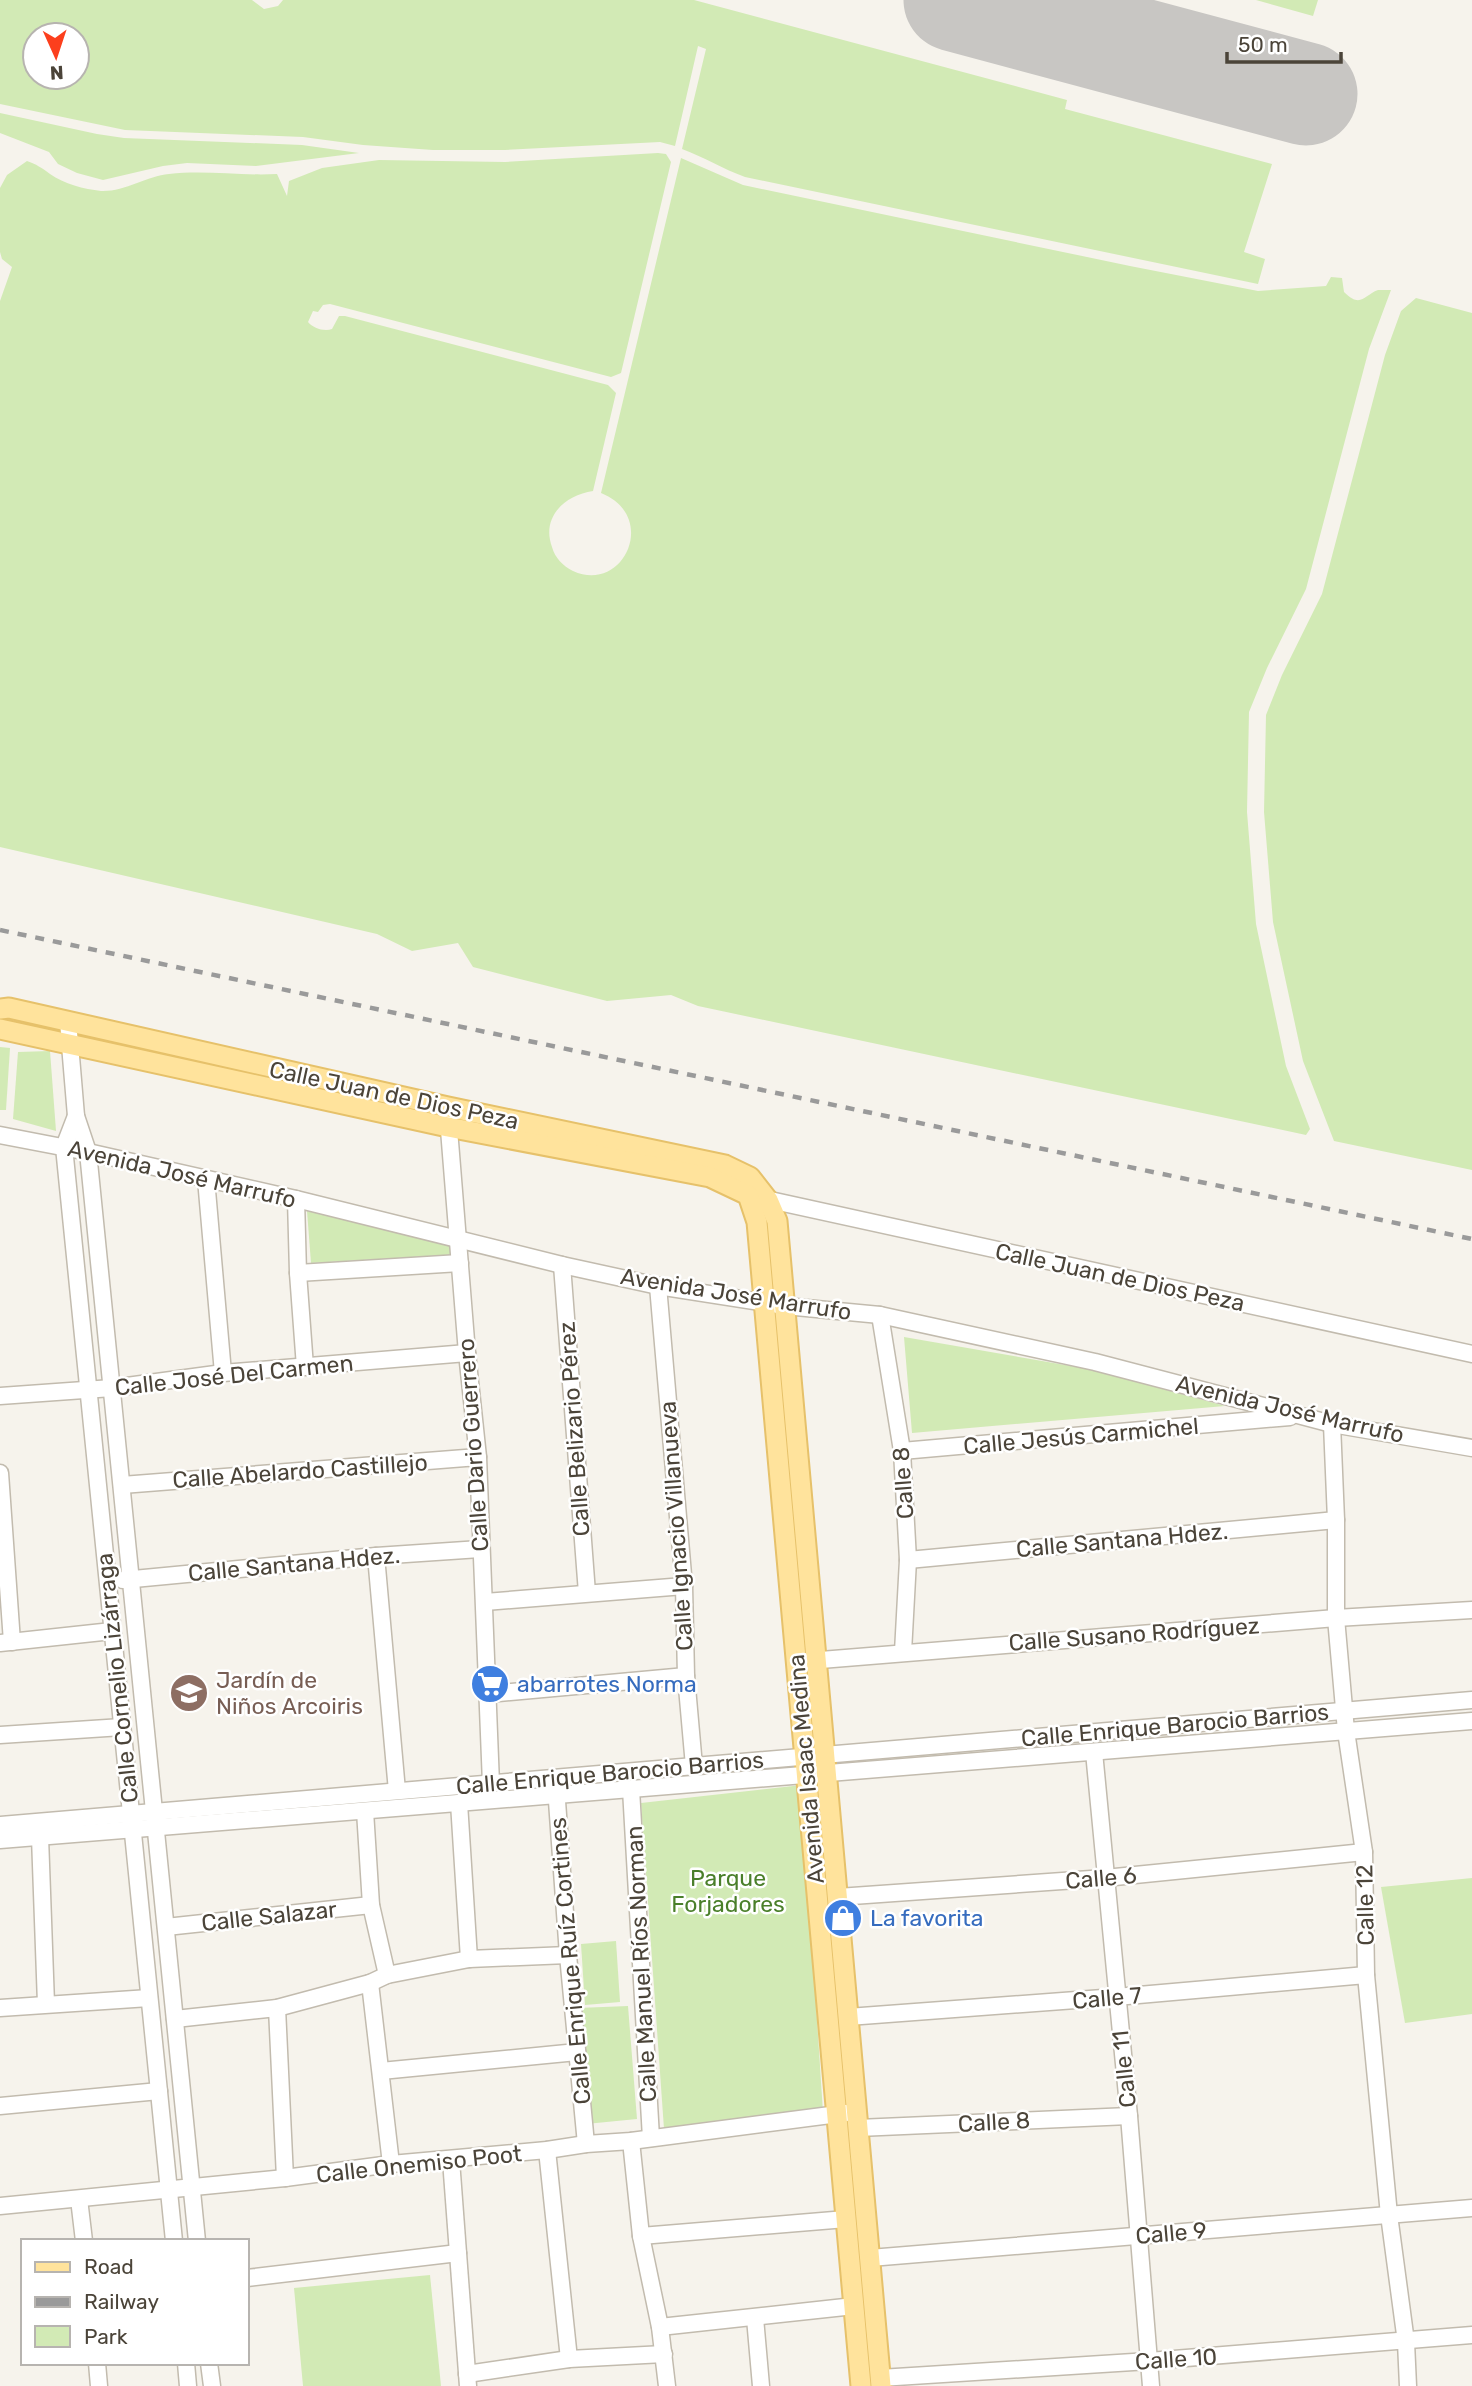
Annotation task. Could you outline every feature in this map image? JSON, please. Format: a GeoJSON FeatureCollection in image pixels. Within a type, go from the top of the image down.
{"type":"FeatureCollection","features":[{"type":"Feature","properties":{"kind":"main road","name":"Calle Juan de Dios Peza"},"geometry":{"type":"LineString","coordinates":[[3,1007],[448,1107],[725,1165],[750,1177],[768,1200]]}},
{"type":"Feature","properties":{"kind":"main road","name":"Calle Juan de Dios Peza"},"geometry":{"type":"LineString","coordinates":[[0,1029],[448,1127],[710,1177],[748,1195]]}},
{"type":"Feature","properties":{"kind":"main road","name":"Avenida Isaac Medina"},"geometry":{"type":"LineString","coordinates":[[748,1195],[757,1222],[861,2386]]}},
{"type":"Feature","properties":{"kind":"main road","name":"Avenida Isaac Medina"},"geometry":{"type":"LineString","coordinates":[[768,1200],[778,1221],[881,2382]]}},
{"type":"Feature","properties":{"kind":"street","name":"Calle Cornelio Lizárraga"},"geometry":{"type":"LineString","coordinates":[[68,1021],[76,1116],[89,1152],[197,2239]]}},
{"type":"Feature","properties":{"kind":"street","name":"Calle Dario Guerrero"},"geometry":{"type":"LineString","coordinates":[[448,1107],[457,1239],[478,1457],[491,1784]]}},
{"type":"Feature","properties":{"kind":"street","name":"Calle Cornelio Lizárraga"},"geometry":{"type":"LineString","coordinates":[[76,1116],[64,1147],[174,2239]]}},
{"type":"Feature","properties":{"kind":"street","name":"Avenida José Marrufo"},"geometry":{"type":"LineString","coordinates":[[0,1135],[89,1152],[296,1199],[658,1286],[785,1306],[880,1315],[1096,1362],[1332,1424],[1472,1448]]}},
{"type":"Feature","properties":{"kind":"street"},"geometry":{"type":"LineString","coordinates":[[206,1179],[223,1373]]}},
{"type":"Feature","properties":{"kind":"street","name":"Calle Juan de Dios Peza"},"geometry":{"type":"LineString","coordinates":[[748,1195],[1472,1354]]}},
{"type":"Feature","properties":{"kind":"street"},"geometry":{"type":"LineString","coordinates":[[296,1199],[305,1367]]}},
{"type":"Feature","properties":{"kind":"street"},"geometry":{"type":"LineString","coordinates":[[298,1273],[460,1263]]}},
{"type":"Feature","properties":{"kind":"street","name":"Calle Belizario Pérez"},"geometry":{"type":"LineString","coordinates":[[562,1265],[587,1593]]}},
{"type":"Feature","properties":{"kind":"street","name":"Calle Ignacio Villanueva"},"geometry":{"type":"LineString","coordinates":[[658,1286],[684,1586],[686,1676],[694,1766]]}},
{"type":"Feature","properties":{"kind":"street","name":"Calle 8"},"geometry":{"type":"LineString","coordinates":[[880,1315],[902,1451],[908,1560],[903,1652]]}},
{"type":"Feature","properties":{"kind":"street","name":"Calle José Del Carmen"},"geometry":{"type":"LineString","coordinates":[[0,1396],[112,1388],[223,1373],[467,1353]]}},
{"type":"Feature","properties":{"kind":"street","name":"Calle Jesús Carmichel"},"geometry":{"type":"LineString","coordinates":[[902,1451],[1301,1416]]}},
{"type":"Feature","properties":{"kind":"street","name":"Calle 12"},"geometry":{"type":"LineString","coordinates":[[1332,1424],[1336,1618],[1346,1731],[1364,1852],[1366,1975],[1389,2215],[1406,2342],[1408,2386]]}},
{"type":"Feature","properties":{"kind":"street","name":"Calle Abelardo Castillejo"},"geometry":{"type":"LineString","coordinates":[[122,1485],[478,1457]]}},
{"type":"Feature","properties":{"kind":"street"},"geometry":{"type":"LineString","coordinates":[[0,1473],[6,1643],[112,1631]]}},
{"type":"Feature","properties":{"kind":"street","name":"Calle Santana Hdez."},"geometry":{"type":"LineString","coordinates":[[908,1560],[1336,1520]]}},
{"type":"Feature","properties":{"kind":"street"},"geometry":{"type":"LineString","coordinates":[[786,1550],[806,1548]]}},
{"type":"Feature","properties":{"kind":"street","name":"Calle Santana Hdez."},"geometry":{"type":"LineString","coordinates":[[107,1581],[480,1549]]}},
{"type":"Feature","properties":{"kind":"street"},"geometry":{"type":"LineString","coordinates":[[376,1556],[397,1791]]}},
{"type":"Feature","properties":{"kind":"street"},"geometry":{"type":"LineString","coordinates":[[485,1602],[684,1586]]}},
{"type":"Feature","properties":{"kind":"street","name":"Calle Susano Rodríguez"},"geometry":{"type":"LineString","coordinates":[[796,1662],[1336,1618],[1472,1610]]}},
{"type":"Feature","properties":{"kind":"street"},"geometry":{"type":"LineString","coordinates":[[488,1694],[686,1676]]}},
{"type":"Feature","properties":{"kind":"street","name":"Calle Enrique Barocio Barrios"},"geometry":{"type":"LineString","coordinates":[[155,1820],[366,1811],[631,1789],[805,1766],[1472,1700]]}},
{"type":"Feature","properties":{"kind":"street","name":"Calle Enrique Barocio Barrios"},"geometry":{"type":"LineString","coordinates":[[826,1764],[1094,1752],[1472,1721]]}},
{"type":"Feature","properties":{"kind":"street"},"geometry":{"type":"LineString","coordinates":[[0,1735],[122,1727]]}},
{"type":"Feature","properties":{"kind":"street","name":"Calle 11"},"geometry":{"type":"LineString","coordinates":[[1094,1752],[1129,2116],[1151,2386]]}},
{"type":"Feature","properties":{"kind":"street","name":"Calle Enrique Barocio Barrios"},"geometry":{"type":"LineString","coordinates":[[0,1825],[132,1822],[397,1791],[694,1766],[805,1766]]}},
{"type":"Feature","properties":{"kind":"street","name":"Calle Enrique Ruíz Cortines"},"geometry":{"type":"LineString","coordinates":[[556,1778],[568,1955],[586,2144]]}},
{"type":"Feature","properties":{"kind":"street","name":"Calle Manuel Ríos Norman"},"geometry":{"type":"LineString","coordinates":[[631,1789],[651,2138]]}},
{"type":"Feature","properties":{"kind":"street"},"geometry":{"type":"LineString","coordinates":[[459,1803],[469,1959]]}},
{"type":"Feature","properties":{"kind":"street"},"geometry":{"type":"LineString","coordinates":[[366,1811],[371,1905],[387,1975]]}},
{"type":"Feature","properties":{"kind":"street","name":"Calle Enrique Barocio Barrios"},"geometry":{"type":"LineString","coordinates":[[0,1840],[40,1837],[132,1822]]}},
{"type":"Feature","properties":{"kind":"street"},"geometry":{"type":"LineString","coordinates":[[40,1837],[46,2004]]}},
{"type":"Feature","properties":{"kind":"street","name":"Calle 6"},"geometry":{"type":"LineString","coordinates":[[838,1898],[1105,1878],[1364,1852]]}},
{"type":"Feature","properties":{"kind":"street","name":"Calle Salazar"},"geometry":{"type":"LineString","coordinates":[[166,1927],[371,1905]]}},
{"type":"Feature","properties":{"kind":"street"},"geometry":{"type":"LineString","coordinates":[[175,2019],[277,2008],[370,1983],[387,1975],[469,1959],[568,1955]]}},
{"type":"Feature","properties":{"kind":"street","name":"Calle 7"},"geometry":{"type":"LineString","coordinates":[[848,2017],[1366,1975]]}},
{"type":"Feature","properties":{"kind":"street"},"geometry":{"type":"LineString","coordinates":[[370,1983],[391,2164]]}},
{"type":"Feature","properties":{"kind":"street"},"geometry":{"type":"LineString","coordinates":[[0,2008],[149,1998]]}},
{"type":"Feature","properties":{"kind":"street"},"geometry":{"type":"LineString","coordinates":[[277,2008],[285,2178]]}},
{"type":"Feature","properties":{"kind":"street"},"geometry":{"type":"LineString","coordinates":[[381,2071],[577,2052]]}},
{"type":"Feature","properties":{"kind":"street"},"geometry":{"type":"LineString","coordinates":[[0,2106],[159,2091]]}},
{"type":"Feature","properties":{"kind":"street","name":"Calle 8"},"geometry":{"type":"LineString","coordinates":[[836,2114],[857,2120],[1129,2116]]}},
{"type":"Feature","properties":{"kind":"street","name":"Calle Onemiso Poot"},"geometry":{"type":"LineString","coordinates":[[0,2206],[631,2141],[836,2114]]}},
{"type":"Feature","properties":{"kind":"street"},"geometry":{"type":"LineString","coordinates":[[631,2141],[641,2236],[660,2327],[667,2386]]}},
{"type":"Feature","properties":{"kind":"street"},"geometry":{"type":"LineString","coordinates":[[547,2150],[569,2359]]}},
{"type":"Feature","properties":{"kind":"street"},"geometry":{"type":"LineString","coordinates":[[451,2160],[468,2380],[569,2359],[664,2354]]}},
{"type":"Feature","properties":{"kind":"street"},"geometry":{"type":"LineString","coordinates":[[79,2199],[84,2239]]}},
{"type":"Feature","properties":{"kind":"street","name":"Calle 9"},"geometry":{"type":"LineString","coordinates":[[870,2258],[1472,2208]]}},
{"type":"Feature","properties":{"kind":"street"},"geometry":{"type":"LineString","coordinates":[[641,2236],[846,2219]]}},
{"type":"Feature","properties":{"kind":"street"},"geometry":{"type":"LineString","coordinates":[[248,2278],[458,2253]]}},
{"type":"Feature","properties":{"kind":"street"},"geometry":{"type":"LineString","coordinates":[[660,2327],[854,2306]]}},
{"type":"Feature","properties":{"kind":"street"},"geometry":{"type":"LineString","coordinates":[[755,2318],[761,2386]]}},
{"type":"Feature","properties":{"kind":"street","name":"Calle 10"},"geometry":{"type":"LineString","coordinates":[[881,2382],[1472,2335]]}},
{"type":"Feature","properties":{"kind":"street"},"geometry":{"type":"LineString","coordinates":[[97,2365],[100,2386]]}},
{"type":"Feature","properties":{"kind":"street"},"geometry":{"type":"LineString","coordinates":[[186,2365],[188,2386]]}},
{"type":"Feature","properties":{"kind":"street"},"geometry":{"type":"LineString","coordinates":[[209,2365],[212,2386]]}},
{"type":"Feature","properties":{"kind":"green space"},"geometry":{"type":"Polygon","coordinates":[[[0,0],[252,0],[264,9],[278,6],[283,0],[694,0],[1067,100],[1065,109],[1272,164],[1244,252],[1265,259],[1258,284],[745,177],[682,149],[706,49],[698,46],[675,146],[660,142],[505,150],[433,150],[303,137],[125,130],[0,104],[0,0]]]}},
{"type":"Feature","properties":{"kind":"green space"},"geometry":{"type":"Polygon","coordinates":[[[1256,0],[1318,0],[1313,16],[1256,0]]]}},
{"type":"Feature","properties":{"kind":"green space"},"geometry":{"type":"Polygon","coordinates":[[[0,113],[124,138],[302,145],[359,153],[256,166],[187,163],[103,180],[77,173],[58,164],[49,152],[0,133],[0,113]]]}},
{"type":"Feature","properties":{"kind":"green space"},"geometry":{"type":"Polygon","coordinates":[[[666,154],[671,162],[621,373],[611,377],[330,304],[323,305],[318,312],[313,311],[308,322],[319,329],[329,330],[339,316],[345,316],[608,385],[616,393],[593,491],[573,497],[558,509],[550,526],[549,536],[555,555],[566,567],[591,575],[607,572],[620,562],[628,549],[631,534],[628,518],[619,504],[601,493],[681,158],[743,185],[1258,291],[1326,286],[1331,277],[1342,278],[1344,292],[1355,300],[1378,290],[1391,290],[1369,349],[1306,589],[1267,668],[1249,712],[1247,812],[1256,924],[1286,1066],[1310,1129],[1306,1135],[698,1006],[671,995],[607,1001],[473,967],[458,943],[412,951],[377,934],[0,847],[0,301],[12,267],[2,259],[0,252],[0,188],[7,175],[27,161],[68,183],[110,191],[169,174],[277,174],[287,196],[289,181],[322,168],[379,160],[505,162],[666,154]]]}},
{"type":"Feature","properties":{"kind":"green space"},"geometry":{"type":"Polygon","coordinates":[[[1416,298],[1472,313],[1472,1170],[1334,1141],[1303,1061],[1273,922],[1264,812],[1266,715],[1282,675],[1322,594],[1385,355],[1401,311],[1416,298]]]}},
{"type":"Feature","properties":{"kind":"green space"},"geometry":{"type":"Polygon","coordinates":[[[0,1047],[10,1048],[6,1110],[0,1110],[0,1047]]]}},
{"type":"Feature","properties":{"kind":"green space"},"geometry":{"type":"Polygon","coordinates":[[[50,1051],[56,1131],[13,1119],[18,1052],[50,1051]]]}},
{"type":"Feature","properties":{"kind":"green space"},"geometry":{"type":"Polygon","coordinates":[[[307,1211],[450,1245],[450,1255],[311,1263],[307,1211]]]}},
{"type":"Feature","properties":{"kind":"green space"},"geometry":{"type":"Polygon","coordinates":[[[904,1337],[1094,1370],[1225,1406],[912,1433],[904,1337]]]}},
{"type":"Feature","properties":{"kind":"green space","name":"Parque Forjadores"},"geometry":{"type":"Polygon","coordinates":[[[802,1785],[823,2113],[664,2129],[641,1803],[802,1785]]]}},
{"type":"Feature","properties":{"kind":"green space"},"geometry":{"type":"Polygon","coordinates":[[[1472,1878],[1472,2014],[1405,2023],[1381,1887],[1472,1878]]]}},
{"type":"Feature","properties":{"kind":"green space"},"geometry":{"type":"Polygon","coordinates":[[[616,1941],[620,2002],[585,2005],[581,1944],[616,1941]]]}},
{"type":"Feature","properties":{"kind":"green space"},"geometry":{"type":"Polygon","coordinates":[[[628,2006],[637,2119],[586,2124],[578,2008],[628,2006]]]}},
{"type":"Feature","properties":{"kind":"green space"},"geometry":{"type":"Polygon","coordinates":[[[430,2275],[441,2386],[303,2386],[294,2288],[430,2275]]]}},
{"type":"Feature","properties":{"kind":"runway"},"geometry":{"type":"LineString","coordinates":[[955,0],[1306,94]]}},
{"type":"Feature","properties":{"kind":"railway"},"geometry":{"type":"LineString","coordinates":[[0,930],[1472,1239]]}},
{"type":"Feature","properties":{"kind":"place","name":"abarrotes Norma"},"geometry":{"type":"Point","coordinates":[490,1684]}},
{"type":"Feature","properties":{"kind":"place","name":"Jardín de Niños Arcoiris"},"geometry":{"type":"Point","coordinates":[189,1693]}},
{"type":"Feature","properties":{"kind":"place","name":"La favorita"},"geometry":{"type":"Point","coordinates":[843,1918]}}]}
